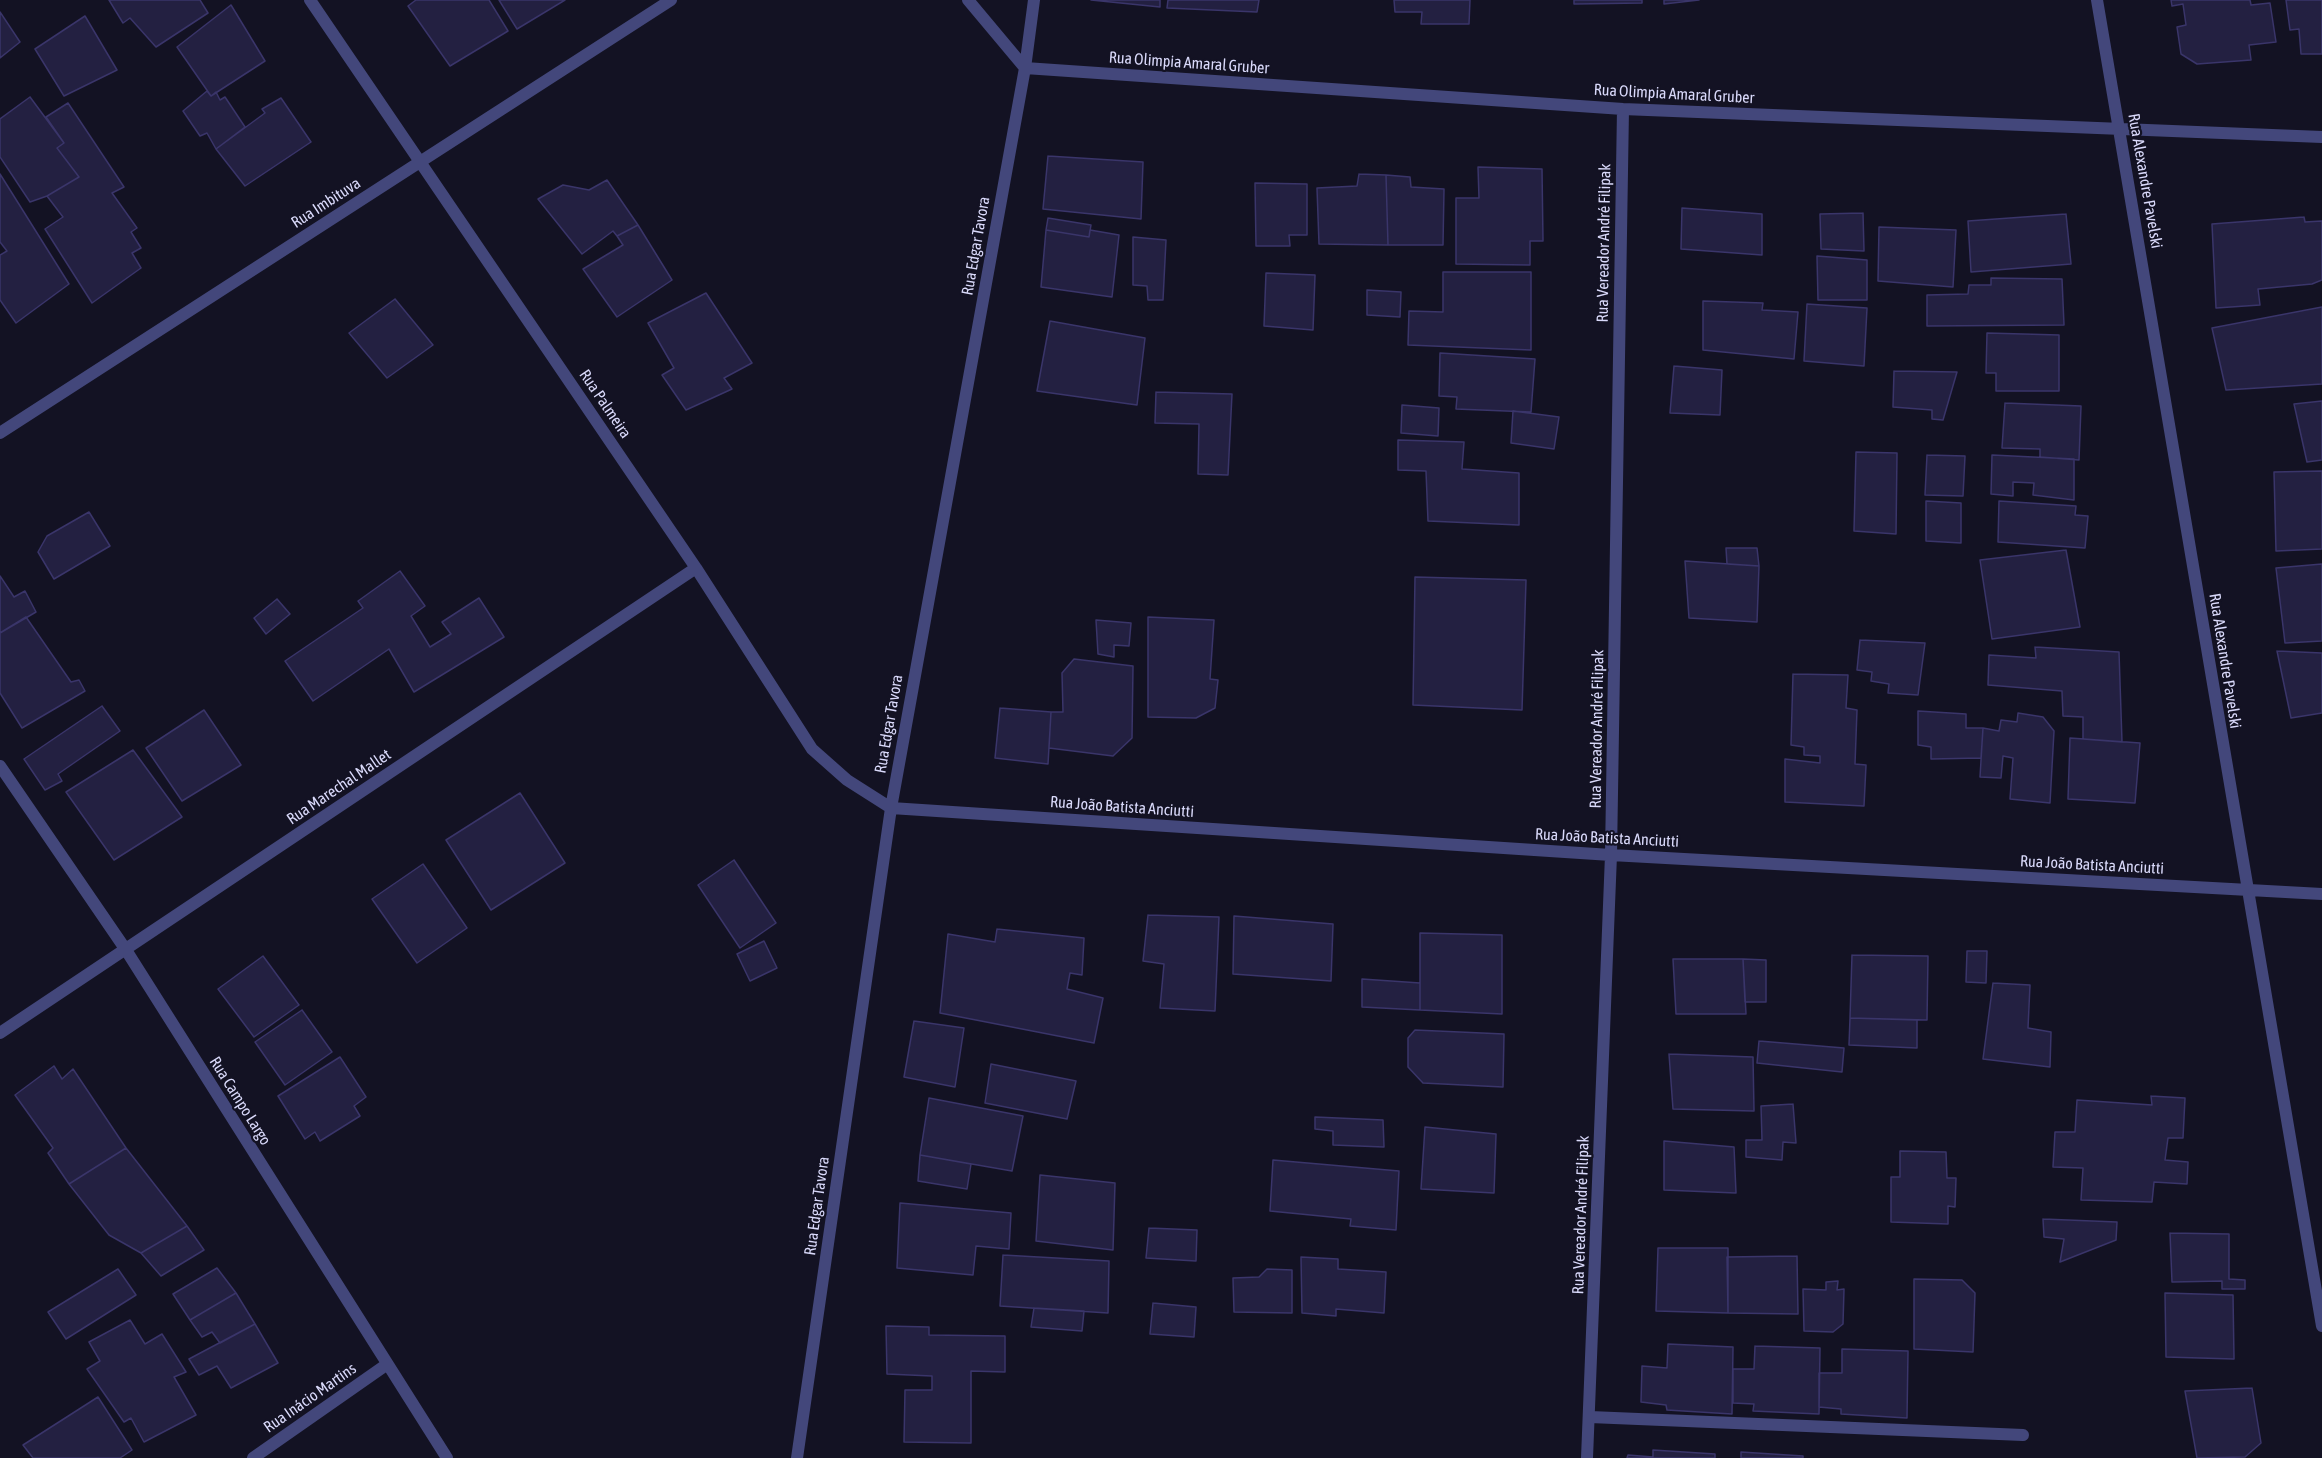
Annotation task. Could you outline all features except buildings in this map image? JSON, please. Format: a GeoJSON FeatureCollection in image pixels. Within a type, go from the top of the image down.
{"type":"FeatureCollection","features":[{"type":"Feature","properties":{"kind":"street","name":"Rua Palmeira"},"geometry":{"type":"LineString","coordinates":[[309,0],[696,568],[812,749],[847,780],[891,808]]}},
{"type":"Feature","properties":{"kind":"street","name":"Rua Imbituva"},"geometry":{"type":"LineString","coordinates":[[0,433],[670,0]]}},
{"type":"Feature","properties":{"kind":"street"},"geometry":{"type":"LineString","coordinates":[[968,0],[1025,68]]}},
{"type":"Feature","properties":{"kind":"street","name":"Rua Edgar Tavora"},"geometry":{"type":"LineString","coordinates":[[797,1458],[891,808],[1025,68],[1034,0]]}},
{"type":"Feature","properties":{"kind":"street","name":"Rua Alexandre Pavelski"},"geometry":{"type":"LineString","coordinates":[[2097,0],[2322,1326]]}},
{"type":"Feature","properties":{"kind":"street","name":"Rua Olimpia Amaral Gruber"},"geometry":{"type":"LineString","coordinates":[[1025,68],[1623,109],[2322,137]]}},
{"type":"Feature","properties":{"kind":"street","name":"Rua Vereador André Filipak"},"geometry":{"type":"LineString","coordinates":[[1587,1458],[1611,855],[1623,109]]}},
{"type":"Feature","properties":{"kind":"street","name":"Rua Marechal Mallet"},"geometry":{"type":"LineString","coordinates":[[0,1033],[696,568]]}},
{"type":"Feature","properties":{"kind":"street","name":"Rua Campo Largo"},"geometry":{"type":"LineString","coordinates":[[0,766],[126,950],[386,1365],[447,1458]]}},
{"type":"Feature","properties":{"kind":"street","name":"Rua João Batista Anciutti"},"geometry":{"type":"LineString","coordinates":[[891,808],[1611,855],[2322,894]]}},
{"type":"Feature","properties":{"kind":"street","name":"Rua Inácio Martins"},"geometry":{"type":"LineString","coordinates":[[253,1458],[386,1365]]}},
{"type":"Feature","properties":{"kind":"street"},"geometry":{"type":"LineString","coordinates":[[1590,1417],[2024,1435]]}}]}
